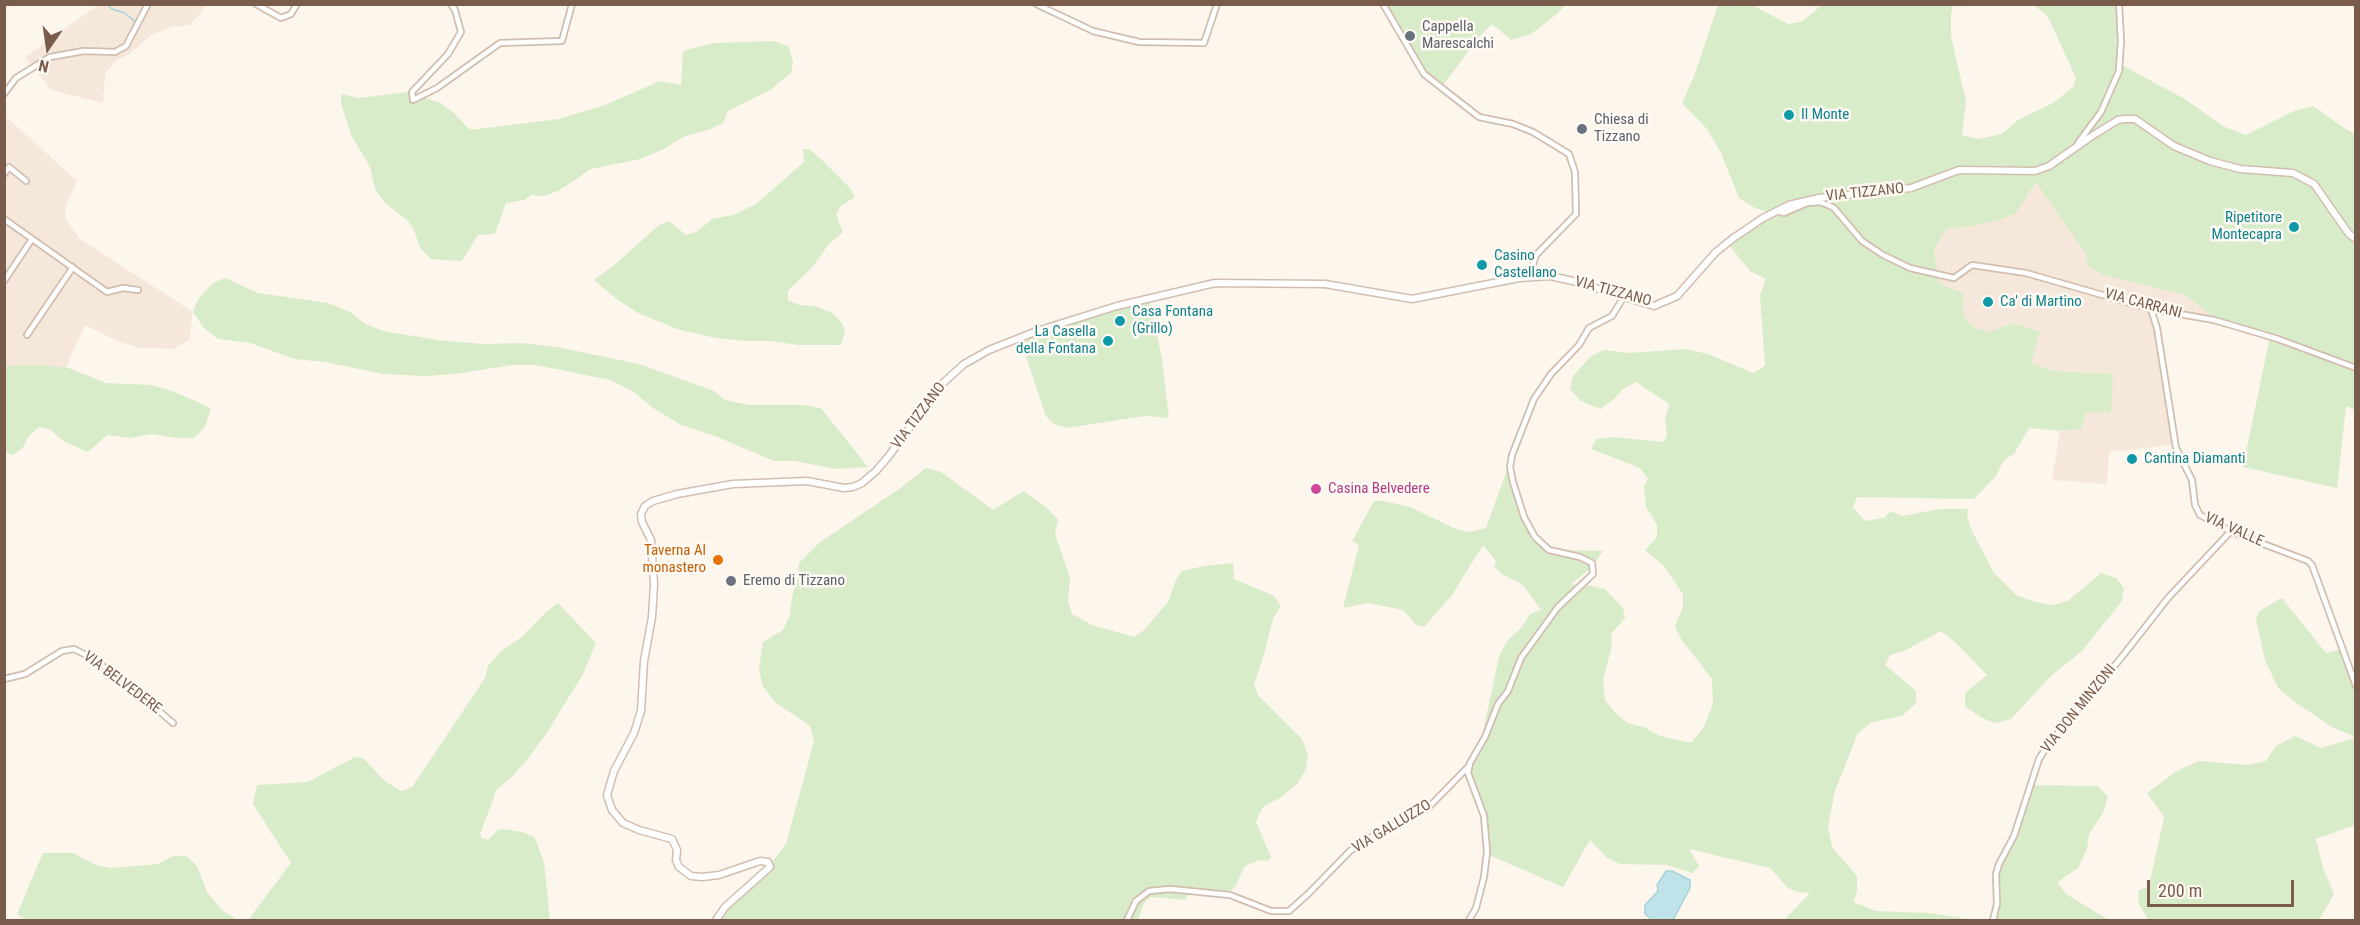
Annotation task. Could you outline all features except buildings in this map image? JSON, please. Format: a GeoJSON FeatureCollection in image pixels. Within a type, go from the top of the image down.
{"type":"FeatureCollection","features":[{"type":"Feature","properties":{"kind":"street"},"geometry":{"type":"LineString","coordinates":[[4,94],[16,78],[50,57],[84,51],[116,52],[126,46],[148,4]]}},
{"type":"Feature","properties":{"kind":"street"},"geometry":{"type":"LineString","coordinates":[[256,4],[281,18],[291,14],[297,4]]}},
{"type":"Feature","properties":{"kind":"street"},"geometry":{"type":"LineString","coordinates":[[451,4],[461,32],[448,54],[412,92],[413,100],[437,88],[500,43],[562,41],[572,4]]}},
{"type":"Feature","properties":{"kind":"street"},"geometry":{"type":"LineString","coordinates":[[1036,4],[1093,31],[1138,42],[1204,43],[1217,4]]}},
{"type":"Feature","properties":{"kind":"street"},"geometry":{"type":"LineString","coordinates":[[1383,4],[1424,74],[1479,117],[1513,124],[1533,132],[1569,153],[1575,172],[1576,214],[1536,255],[1529,277]]}},
{"type":"Feature","properties":{"kind":"street"},"geometry":{"type":"LineString","coordinates":[[2075,148],[2101,112],[2119,71],[2121,42],[2119,4]]}},
{"type":"Feature","properties":{"kind":"street","name":"VIA TIZZANO"},"geometry":{"type":"LineString","coordinates":[[716,921],[725,908],[770,867],[768,862],[760,861],[718,875],[691,876],[679,867],[676,860],[677,850],[672,839],[623,823],[612,810],[608,795],[614,771],[634,733],[641,711],[644,661],[654,597],[653,554],[641,514],[645,506],[677,494],[733,484],[807,481],[844,488],[854,487],[876,471],[942,384],[964,364],[989,350],[1030,334],[1117,306],[1215,283],[1325,284],[1412,298],[1529,277],[1550,276],[1654,306],[1677,296],[1715,253],[1763,218],[1777,211],[1812,199],[1911,188],[1959,170],[2035,171],[2049,166],[2118,120],[2135,119],[2174,146],[2210,161],[2241,169],[2293,173],[2314,184],[2349,234],[2355,239]]}},
{"type":"Feature","properties":{"kind":"street"},"geometry":{"type":"LineString","coordinates":[[4,174],[9,167],[26,181]]}},
{"type":"Feature","properties":{"kind":"street","name":"VIA CARRANI"},"geometry":{"type":"LineString","coordinates":[[1777,211],[1784,213],[1793,208],[1820,202],[1828,205],[1834,208],[1862,241],[1883,255],[1910,268],[1954,278],[1972,265],[1988,269],[2012,270],[2151,309],[2214,320],[2278,339],[2355,368]]}},
{"type":"Feature","properties":{"kind":"street"},"geometry":{"type":"LineString","coordinates":[[4,219],[107,292],[123,288],[138,290]]}},
{"type":"Feature","properties":{"kind":"street"},"geometry":{"type":"LineString","coordinates":[[4,281],[32,239]]}},
{"type":"Feature","properties":{"kind":"street"},"geometry":{"type":"LineString","coordinates":[[27,334],[73,267]]}},
{"type":"Feature","properties":{"kind":"street","name":"VIA GALLUZZO"},"geometry":{"type":"LineString","coordinates":[[1127,921],[1136,901],[1149,891],[1170,889],[1230,895],[1271,911],[1289,911],[1350,851],[1376,834],[1427,808],[1468,767],[1485,737],[1498,704],[1508,692],[1521,658],[1558,607],[1593,574],[1592,563],[1580,557],[1549,550],[1535,537],[1524,517],[1510,467],[1512,455],[1534,399],[1551,374],[1579,345],[1589,328],[1612,316],[1623,298]]}},
{"type":"Feature","properties":{"kind":"street","name":"VIA VALLE"},"geometry":{"type":"LineString","coordinates":[[2151,309],[2157,328],[2176,448],[2192,480],[2195,505],[2200,515],[2231,531],[2308,561],[2312,565],[2355,686]]}},
{"type":"Feature","properties":{"kind":"street","name":"VIA DON MINZONI"},"geometry":{"type":"LineString","coordinates":[[1993,921],[1997,904],[1996,874],[2014,836],[2039,759],[2168,598],[2231,531]]}},
{"type":"Feature","properties":{"kind":"street","name":"VIA BELVEDERE"},"geometry":{"type":"LineString","coordinates":[[4,679],[26,674],[62,651],[74,649],[90,657],[131,687],[173,723]]}},
{"type":"Feature","properties":{"kind":"street"},"geometry":{"type":"LineString","coordinates":[[1468,767],[1468,773],[1484,816],[1487,852],[1484,877],[1476,908],[1469,921]]}},
{"type":"Feature","properties":{"kind":"shaded area"},"geometry":{"type":"Polygon","coordinates":[[[98,5],[207,5],[190,25],[172,27],[151,35],[130,54],[115,61],[105,74],[103,103],[51,90],[25,57],[98,5]]]}},
{"type":"Feature","properties":{"kind":"shaded area"},"geometry":{"type":"Polygon","coordinates":[[[4,118],[11,121],[77,181],[66,205],[65,218],[80,239],[193,312],[189,340],[173,349],[140,348],[119,342],[85,325],[66,367],[5,366],[4,118]]]}},
{"type":"Feature","properties":{"kind":"shaded area"},"geometry":{"type":"Polygon","coordinates":[[[2037,181],[2085,253],[2088,266],[2103,275],[2185,295],[2219,322],[2155,313],[2166,373],[2171,445],[2109,452],[2107,484],[2052,480],[2060,431],[2081,429],[2086,413],[2113,374],[2055,371],[2031,363],[2039,332],[2013,323],[1990,332],[1974,328],[1964,317],[1963,293],[1939,285],[1934,250],[1947,228],[1967,227],[1999,220],[2028,195],[2037,181]]]}},
{"type":"Feature","properties":{"kind":"green space"},"geometry":{"type":"Polygon","coordinates":[[[2033,4],[2119,5],[2118,63],[2183,98],[2225,127],[2246,135],[2294,111],[2313,106],[2355,134],[2355,410],[2346,406],[2337,488],[2243,467],[2270,336],[2219,322],[2185,295],[2103,275],[2088,266],[2085,253],[2036,182],[2016,213],[1999,220],[1967,227],[1947,228],[1934,250],[1939,284],[1963,293],[1964,317],[1974,328],[1990,332],[2013,323],[2040,332],[2031,363],[2055,371],[2113,374],[2111,412],[2086,413],[2081,429],[2060,431],[2029,428],[2014,454],[2004,460],[1995,477],[1974,499],[1857,497],[1853,507],[1865,521],[1884,518],[1890,511],[1902,516],[1941,509],[1968,509],[1967,517],[1973,533],[1994,573],[2016,595],[2035,602],[2053,605],[2068,601],[2101,573],[2116,578],[2124,588],[2122,601],[2082,651],[2051,676],[2011,719],[1995,723],[1980,717],[1965,706],[1965,693],[1987,675],[1941,631],[1906,650],[1890,655],[1885,665],[1916,691],[1916,703],[1902,716],[1872,722],[1858,733],[1835,791],[1828,826],[1832,847],[1857,876],[1854,902],[1875,911],[1929,913],[1977,920],[1784,920],[1810,893],[1788,888],[1770,868],[1689,849],[1699,866],[1692,873],[1667,865],[1620,864],[1607,858],[1590,840],[1563,887],[1487,854],[1489,834],[1485,809],[1469,774],[1470,762],[1482,736],[1499,657],[1507,641],[1522,627],[1530,614],[1541,610],[1523,585],[1502,574],[1494,566],[1496,561],[1483,545],[1452,595],[1424,627],[1416,625],[1403,610],[1368,603],[1343,608],[1359,545],[1352,541],[1374,501],[1410,507],[1456,529],[1470,532],[1486,528],[1507,470],[1525,518],[1545,547],[1559,550],[1603,551],[1592,567],[1571,584],[1605,589],[1623,608],[1625,618],[1611,634],[1612,645],[1603,680],[1605,700],[1616,714],[1628,723],[1644,727],[1660,736],[1691,743],[1704,727],[1713,704],[1712,679],[1681,639],[1675,626],[1683,607],[1683,594],[1663,565],[1645,550],[1657,537],[1657,525],[1646,507],[1644,487],[1648,479],[1640,468],[1591,449],[1596,439],[1612,437],[1664,442],[1667,434],[1665,420],[1669,404],[1636,382],[1623,389],[1600,409],[1581,401],[1570,389],[1573,376],[1591,356],[1604,350],[1630,353],[1686,349],[1708,354],[1753,373],[1765,366],[1760,295],[1766,279],[1750,271],[1729,245],[1767,212],[1739,198],[1721,153],[1707,129],[1682,103],[1694,76],[1718,5],[1752,5],[1788,24],[1800,22],[1821,5],[1953,5],[1951,36],[1966,101],[1962,135],[1978,139],[2002,134],[2018,120],[2053,103],[2073,87],[2076,78],[2048,17],[2033,4]]]}},
{"type":"Feature","properties":{"kind":"green space"},"geometry":{"type":"Polygon","coordinates":[[[1380,5],[1565,5],[1531,34],[1511,40],[1492,24],[1479,37],[1441,88],[1407,50],[1380,5]]]}},
{"type":"Feature","properties":{"kind":"green space"},"geometry":{"type":"Polygon","coordinates":[[[774,41],[789,47],[793,62],[791,73],[770,90],[728,111],[723,123],[683,137],[664,149],[640,159],[591,169],[558,191],[544,196],[531,195],[524,200],[506,203],[495,234],[478,235],[462,261],[431,259],[420,248],[414,230],[408,221],[385,203],[375,189],[370,167],[351,135],[341,103],[341,94],[359,98],[408,92],[440,103],[454,113],[470,130],[559,119],[605,105],[660,81],[681,85],[683,51],[714,43],[774,41]]]}},
{"type":"Feature","properties":{"kind":"green space"},"geometry":{"type":"Polygon","coordinates":[[[803,149],[809,149],[823,161],[850,188],[855,197],[841,206],[836,214],[843,232],[828,245],[813,266],[788,291],[788,300],[799,305],[815,306],[832,313],[842,323],[845,331],[841,345],[745,341],[716,338],[680,330],[638,313],[594,280],[659,225],[669,221],[686,235],[698,231],[712,219],[733,215],[756,204],[804,162],[803,149]]]}},
{"type":"Feature","properties":{"kind":"green space"},"geometry":{"type":"Polygon","coordinates":[[[225,278],[258,293],[328,303],[350,312],[364,323],[383,331],[444,341],[484,344],[521,343],[557,347],[639,364],[714,391],[725,400],[749,405],[803,405],[821,408],[868,467],[837,469],[794,461],[774,461],[715,436],[681,425],[653,408],[634,392],[610,380],[536,365],[512,365],[455,374],[424,376],[383,374],[325,362],[295,359],[250,343],[218,339],[203,327],[193,312],[198,299],[213,283],[225,278]]]}},
{"type":"Feature","properties":{"kind":"green space"},"geometry":{"type":"Polygon","coordinates":[[[1149,297],[1162,359],[1169,418],[1145,416],[1066,428],[1054,424],[1046,416],[1020,339],[1149,297]]]}},
{"type":"Feature","properties":{"kind":"green space"},"geometry":{"type":"Polygon","coordinates":[[[5,366],[66,367],[106,383],[151,385],[172,391],[211,408],[205,427],[194,438],[152,434],[131,438],[107,435],[88,452],[63,441],[51,430],[39,427],[29,436],[22,449],[12,455],[5,452],[5,366]]]}},
{"type":"Feature","properties":{"kind":"green space"},"geometry":{"type":"Polygon","coordinates":[[[926,468],[941,472],[993,510],[1024,491],[1047,508],[1058,519],[1055,534],[1070,578],[1068,601],[1072,614],[1092,625],[1134,637],[1144,630],[1168,602],[1182,571],[1204,566],[1233,563],[1234,579],[1274,596],[1281,606],[1273,619],[1254,684],[1258,695],[1302,739],[1308,755],[1306,769],[1297,784],[1281,797],[1263,807],[1256,822],[1271,857],[1268,861],[1260,860],[1245,866],[1235,887],[1226,894],[1191,890],[1185,900],[1151,897],[1144,903],[1138,920],[715,920],[721,909],[758,880],[786,844],[814,741],[810,726],[775,702],[762,685],[759,668],[763,642],[783,630],[789,617],[798,579],[799,563],[820,542],[926,468]]]}},
{"type":"Feature","properties":{"kind":"green space"},"geometry":{"type":"Polygon","coordinates":[[[2282,598],[2326,653],[2342,649],[2355,679],[2355,737],[2332,727],[2278,688],[2265,660],[2256,619],[2259,611],[2282,598]]]}},
{"type":"Feature","properties":{"kind":"green space"},"geometry":{"type":"Polygon","coordinates":[[[558,603],[596,643],[583,674],[546,734],[511,778],[497,789],[480,834],[482,838],[488,840],[498,830],[503,829],[523,832],[535,838],[544,862],[550,920],[248,920],[291,863],[253,804],[257,785],[308,782],[355,757],[363,758],[385,781],[401,791],[412,787],[485,678],[488,666],[502,650],[522,637],[558,603]]]}},
{"type":"Feature","properties":{"kind":"green space"},"geometry":{"type":"Polygon","coordinates":[[[2295,736],[2321,748],[2355,738],[2355,825],[2316,839],[2323,868],[2334,894],[2319,920],[2145,920],[2147,918],[2139,904],[2138,891],[2149,886],[2164,817],[2147,793],[2177,771],[2199,761],[2248,765],[2266,761],[2276,746],[2295,736]]]}},
{"type":"Feature","properties":{"kind":"green space"},"geometry":{"type":"Polygon","coordinates":[[[2030,785],[2098,786],[2108,797],[2103,813],[2089,834],[2087,849],[2078,868],[2057,882],[2066,894],[2109,920],[1992,920],[1996,913],[1997,874],[2003,856],[2015,836],[2030,785]]]}},
{"type":"Feature","properties":{"kind":"green space"},"geometry":{"type":"Polygon","coordinates":[[[43,853],[73,853],[96,865],[112,868],[158,864],[173,856],[187,856],[197,866],[207,892],[222,910],[238,920],[27,920],[17,914],[43,853]]]}},
{"type":"Feature","properties":{"kind":"water"},"geometry":{"type":"Polygon","coordinates":[[[1666,871],[1672,871],[1690,880],[1690,888],[1673,920],[1652,920],[1645,914],[1645,905],[1658,891],[1657,885],[1666,871]]]}},
{"type":"Feature","properties":{"kind":"waterway"},"geometry":{"type":"LineString","coordinates":[[106,4],[112,9],[125,13],[134,21]]}},
{"type":"Feature","properties":{"kind":"place","name":"Cappella Marescalchi"},"geometry":{"type":"Point","coordinates":[1410,36]}},
{"type":"Feature","properties":{"kind":"place","name":"Il Monte"},"geometry":{"type":"Point","coordinates":[1789,115]}},
{"type":"Feature","properties":{"kind":"place","name":"Chiesa di Tizzano"},"geometry":{"type":"Point","coordinates":[1582,129]}},
{"type":"Feature","properties":{"kind":"place","name":"Ripetitore Montecapra"},"geometry":{"type":"Point","coordinates":[2294,227]}},
{"type":"Feature","properties":{"kind":"place","name":"Casino Castellano"},"geometry":{"type":"Point","coordinates":[1482,265]}},
{"type":"Feature","properties":{"kind":"place","name":"Ca' di Martino"},"geometry":{"type":"Point","coordinates":[1988,302]}},
{"type":"Feature","properties":{"kind":"place","name":"Casa Fontana (Grillo)"},"geometry":{"type":"Point","coordinates":[1120,321]}},
{"type":"Feature","properties":{"kind":"place","name":"La Casella della Fontana"},"geometry":{"type":"Point","coordinates":[1108,341]}},
{"type":"Feature","properties":{"kind":"place","name":"Cantina Diamanti"},"geometry":{"type":"Point","coordinates":[2132,459]}},
{"type":"Feature","properties":{"kind":"place","name":"Casina Belvedere"},"geometry":{"type":"Point","coordinates":[1316,489]}},
{"type":"Feature","properties":{"kind":"place","name":"Taverna Al monastero"},"geometry":{"type":"Point","coordinates":[718,560]}},
{"type":"Feature","properties":{"kind":"place","name":"Eremo di Tizzano"},"geometry":{"type":"Point","coordinates":[731,581]}}]}
